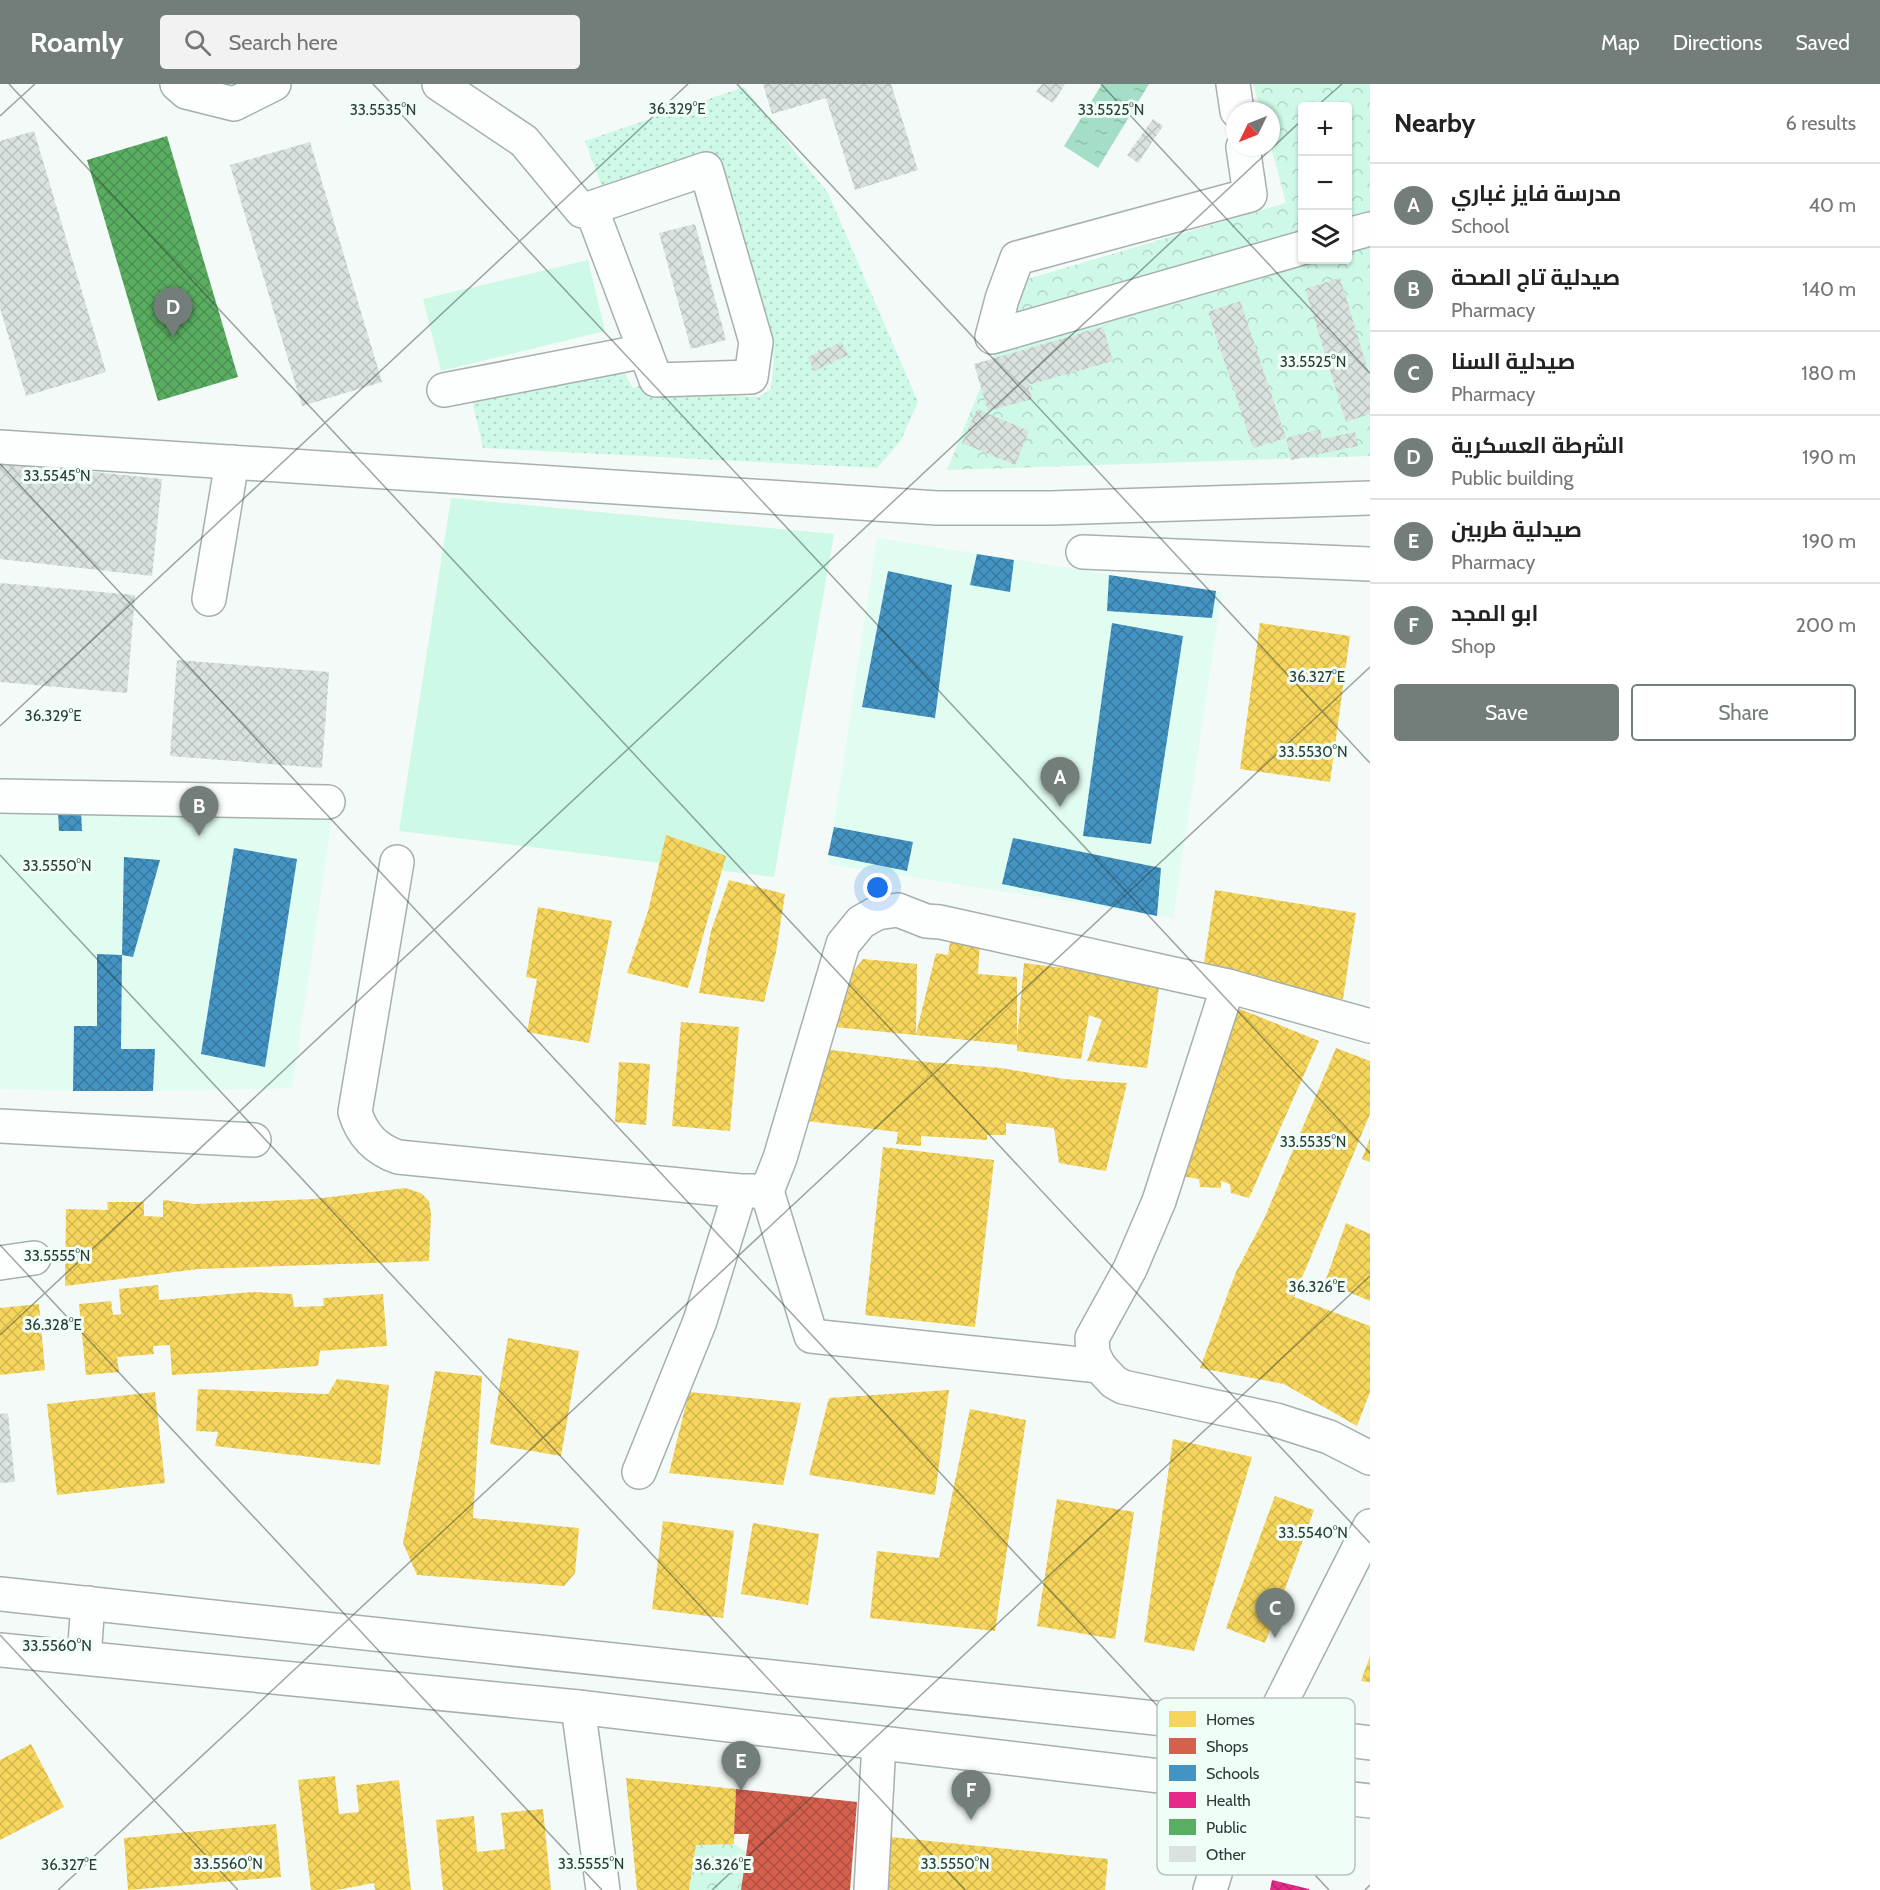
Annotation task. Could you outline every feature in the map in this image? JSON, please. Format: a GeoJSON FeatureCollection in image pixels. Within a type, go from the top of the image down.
{"type":"FeatureCollection","features":[{"type":"Feature","properties":{"kind":"main road"},"geometry":{"type":"LineString","coordinates":[[177,84],[186,92],[234,104],[274,84]]}},
{"type":"Feature","properties":{"kind":"main road"},"geometry":{"type":"LineString","coordinates":[[439,84],[524,141],[582,211],[706,169],[756,342],[751,377],[656,380],[591,208]]}},
{"type":"Feature","properties":{"kind":"main road"},"geometry":{"type":"LineString","coordinates":[[1233,84],[1236,102]]}},
{"type":"Feature","properties":{"kind":"main road"},"geometry":{"type":"LineString","coordinates":[[1244,156],[1250,195],[1017,258],[1002,299],[992,337],[1298,249]]}},
{"type":"Feature","properties":{"kind":"main road"},"geometry":{"type":"LineString","coordinates":[[1352,234],[1370,229]]}},
{"type":"Feature","properties":{"kind":"main road"},"geometry":{"type":"LineString","coordinates":[[444,390],[645,351]]}},
{"type":"Feature","properties":{"kind":"main road"},"geometry":{"type":"LineString","coordinates":[[0,447],[937,508],[1051,508],[1370,498]]}},
{"type":"Feature","properties":{"kind":"main road"},"geometry":{"type":"LineString","coordinates":[[209,599],[232,462]]}},
{"type":"Feature","properties":{"kind":"main road"},"geometry":{"type":"LineString","coordinates":[[1083,552],[1370,564]]}},
{"type":"Feature","properties":{"kind":"main road"},"geometry":{"type":"LineString","coordinates":[[0,796],[327,802]]}},
{"type":"Feature","properties":{"kind":"main road"},"geometry":{"type":"LineString","coordinates":[[396,862],[355,1112],[363,1133],[370,1142],[388,1154],[398,1157],[753,1191]]}},
{"type":"Feature","properties":{"kind":"main road"},"geometry":{"type":"LineString","coordinates":[[639,1472],[753,1191],[780,1158],[843,944],[861,922],[877,913],[898,910],[926,921],[940,922],[1228,986],[1370,1026]]}},
{"type":"Feature","properties":{"kind":"main road"},"geometry":{"type":"LineString","coordinates":[[1228,986],[1160,1201],[1130,1269],[1092,1338],[1093,1353],[1099,1366],[1114,1382],[1123,1387],[1276,1420],[1329,1437],[1370,1458]]}},
{"type":"Feature","properties":{"kind":"main road"},"geometry":{"type":"LineString","coordinates":[[0,1126],[254,1140]]}},
{"type":"Feature","properties":{"kind":"main road"},"geometry":{"type":"LineString","coordinates":[[753,1191],[811,1336],[1099,1366]]}},
{"type":"Feature","properties":{"kind":"main road"},"geometry":{"type":"LineString","coordinates":[[0,1263],[34,1258]]}},
{"type":"Feature","properties":{"kind":"main road"},"geometry":{"type":"LineString","coordinates":[[1283,1698],[1370,1526]]}},
{"type":"Feature","properties":{"kind":"main road"},"geometry":{"type":"LineString","coordinates":[[0,1594],[1157,1718]]}},
{"type":"Feature","properties":{"kind":"main road"},"geometry":{"type":"LineString","coordinates":[[84,1657],[88,1602]]}},
{"type":"Feature","properties":{"kind":"main road"},"geometry":{"type":"LineString","coordinates":[[0,1650],[578,1707],[1157,1776]]}},
{"type":"Feature","properties":{"kind":"main road"},"geometry":{"type":"LineString","coordinates":[[578,1707],[603,1890]]}},
{"type":"Feature","properties":{"kind":"main road"},"geometry":{"type":"LineString","coordinates":[[1355,1741],[1370,1743]]}},
{"type":"Feature","properties":{"kind":"main road"},"geometry":{"type":"LineString","coordinates":[[871,1890],[879,1743]]}},
{"type":"Feature","properties":{"kind":"main road"},"geometry":{"type":"LineString","coordinates":[[1355,1799],[1370,1801]]}},
{"type":"Feature","properties":{"kind":"main road"},"geometry":{"type":"LineString","coordinates":[[1209,1890],[1214,1875]]}},
{"type":"Feature","properties":{"kind":"shaded area"},"geometry":{"type":"Polygon","coordinates":[[[877,538],[1222,592],[1173,918],[828,864],[877,538]]]}},
{"type":"Feature","properties":{"kind":"shaded area"},"geometry":{"type":"Polygon","coordinates":[[[333,811],[292,1088],[121,1092],[0,1089],[0,812],[333,811]]]}},
{"type":"Feature","properties":{"kind":"green space"},"geometry":{"type":"Polygon","coordinates":[[[1253,84],[1370,84],[1370,456],[947,470],[1024,280],[1286,203],[1273,156],[1280,156],[1280,102],[1258,102],[1253,84]]]}},
{"type":"Feature","properties":{"kind":"green space"},"geometry":{"type":"Polygon","coordinates":[[[744,87],[828,193],[918,402],[900,442],[877,468],[483,448],[471,396],[620,365],[633,388],[647,381],[669,392],[759,397],[771,389],[774,362],[768,326],[708,158],[603,190],[585,141],[744,87]]]}},
{"type":"Feature","properties":{"kind":"green space"},"geometry":{"type":"Polygon","coordinates":[[[588,260],[605,331],[441,371],[423,299],[588,260]]]}},
{"type":"Feature","properties":{"kind":"green space"},"geometry":{"type":"Polygon","coordinates":[[[451,498],[834,534],[774,877],[399,831],[451,498]]]}},
{"type":"Feature","properties":{"kind":"green space"},"geometry":{"type":"Polygon","coordinates":[[[734,1844],[746,1852],[741,1890],[689,1890],[696,1845],[734,1844]]]}},
{"type":"Feature","properties":{"kind":"water"},"geometry":{"type":"Polygon","coordinates":[[[1102,84],[1149,84],[1098,168],[1064,146],[1102,84]]]}},
{"type":"Feature","properties":{"kind":"building: Homes"},"geometry":{"type":"Polygon","coordinates":[[[1260,623],[1350,636],[1330,782],[1240,769],[1260,623]]]}},
{"type":"Feature","properties":{"kind":"building: Homes"},"geometry":{"type":"Polygon","coordinates":[[[666,835],[726,856],[688,988],[627,973],[648,911],[666,835]]]}},
{"type":"Feature","properties":{"kind":"building: Homes"},"geometry":{"type":"Polygon","coordinates":[[[729,880],[785,894],[776,952],[764,1002],[699,993],[711,931],[729,880]]]}},
{"type":"Feature","properties":{"kind":"building: Homes"},"geometry":{"type":"Polygon","coordinates":[[[1215,890],[1356,913],[1343,999],[1202,976],[1215,890]]]}},
{"type":"Feature","properties":{"kind":"building: Homes"},"geometry":{"type":"Polygon","coordinates":[[[538,907],[612,921],[589,1043],[527,1032],[537,979],[526,977],[538,907]]]}},
{"type":"Feature","properties":{"kind":"building: Homes"},"geometry":{"type":"Polygon","coordinates":[[[951,935],[980,941],[978,974],[1017,977],[1017,1041],[1024,963],[1160,980],[1147,1068],[1087,1061],[1102,1020],[1089,1015],[1081,1059],[1017,1051],[1017,1045],[834,1027],[850,976],[863,959],[917,964],[916,1034],[936,953],[948,955],[951,935]]]}},
{"type":"Feature","properties":{"kind":"building: Homes"},"geometry":{"type":"Polygon","coordinates":[[[1228,1004],[1319,1041],[1249,1198],[1231,1193],[1230,1184],[1221,1181],[1221,1188],[1200,1187],[1199,1179],[1175,1175],[1228,1004]]]}},
{"type":"Feature","properties":{"kind":"building: Homes"},"geometry":{"type":"Polygon","coordinates":[[[681,1022],[739,1027],[730,1131],[672,1126],[681,1022]]]}},
{"type":"Feature","properties":{"kind":"building: Homes"},"geometry":{"type":"Polygon","coordinates":[[[1336,1048],[1370,1061],[1370,1114],[1294,1297],[1370,1326],[1370,1392],[1357,1426],[1284,1384],[1200,1368],[1236,1272],[1264,1219],[1336,1048]]]}},
{"type":"Feature","properties":{"kind":"building: Homes"},"geometry":{"type":"Polygon","coordinates":[[[823,1049],[927,1062],[1001,1068],[1064,1079],[1127,1083],[1106,1171],[1059,1163],[1054,1128],[1006,1123],[1006,1135],[987,1135],[987,1140],[921,1136],[921,1146],[896,1144],[898,1132],[807,1121],[823,1049]]]}},
{"type":"Feature","properties":{"kind":"building: Homes"},"geometry":{"type":"Polygon","coordinates":[[[619,1062],[650,1064],[646,1125],[615,1122],[619,1062]]]}},
{"type":"Feature","properties":{"kind":"building: Homes"},"geometry":{"type":"Polygon","coordinates":[[[1370,1138],[1370,1162],[1362,1159],[1370,1138]]]}},
{"type":"Feature","properties":{"kind":"building: Homes"},"geometry":{"type":"Polygon","coordinates":[[[883,1147],[994,1160],[975,1327],[865,1315],[883,1147]]]}},
{"type":"Feature","properties":{"kind":"building: Homes"},"geometry":{"type":"Polygon","coordinates":[[[405,1188],[421,1193],[429,1201],[431,1214],[429,1261],[198,1269],[65,1286],[66,1209],[108,1210],[107,1202],[144,1202],[144,1216],[163,1217],[163,1200],[195,1204],[314,1199],[405,1188]]]}},
{"type":"Feature","properties":{"kind":"building: Homes"},"geometry":{"type":"Polygon","coordinates":[[[1346,1223],[1370,1234],[1370,1301],[1325,1282],[1346,1223]]]}},
{"type":"Feature","properties":{"kind":"building: Homes"},"geometry":{"type":"Polygon","coordinates":[[[158,1285],[159,1300],[253,1292],[292,1294],[294,1307],[324,1306],[323,1298],[383,1294],[387,1346],[320,1351],[318,1366],[172,1375],[170,1345],[153,1346],[154,1354],[117,1357],[119,1372],[86,1375],[79,1304],[111,1301],[113,1315],[121,1314],[119,1289],[158,1285]]]}},
{"type":"Feature","properties":{"kind":"building: Homes"},"geometry":{"type":"Polygon","coordinates":[[[39,1304],[45,1370],[0,1375],[0,1308],[39,1304]]]}},
{"type":"Feature","properties":{"kind":"building: Homes"},"geometry":{"type":"Polygon","coordinates":[[[508,1338],[579,1351],[561,1456],[490,1444],[508,1338]]]}},
{"type":"Feature","properties":{"kind":"building: Homes"},"geometry":{"type":"Polygon","coordinates":[[[435,1371],[482,1376],[473,1518],[579,1528],[575,1573],[564,1586],[417,1575],[403,1543],[435,1371]]]}},
{"type":"Feature","properties":{"kind":"building: Homes"},"geometry":{"type":"Polygon","coordinates":[[[337,1379],[389,1385],[380,1465],[215,1446],[218,1432],[196,1431],[198,1389],[328,1394],[337,1379]]]}},
{"type":"Feature","properties":{"kind":"building: Homes"},"geometry":{"type":"Polygon","coordinates":[[[949,1390],[935,1495],[809,1475],[829,1398],[949,1390]]]}},
{"type":"Feature","properties":{"kind":"building: Homes"},"geometry":{"type":"Polygon","coordinates":[[[155,1392],[165,1483],[57,1495],[47,1404],[155,1392]]]}},
{"type":"Feature","properties":{"kind":"building: Homes"},"geometry":{"type":"Polygon","coordinates":[[[689,1392],[801,1403],[783,1485],[669,1473],[689,1392]]]}},
{"type":"Feature","properties":{"kind":"building: Homes"},"geometry":{"type":"Polygon","coordinates":[[[970,1409],[1026,1420],[995,1631],[870,1618],[877,1551],[939,1558],[970,1409]]]}},
{"type":"Feature","properties":{"kind":"building: Homes"},"geometry":{"type":"Polygon","coordinates":[[[1173,1439],[1252,1457],[1194,1651],[1144,1642],[1173,1439]]]}},
{"type":"Feature","properties":{"kind":"building: Homes"},"geometry":{"type":"Polygon","coordinates":[[[1275,1496],[1314,1510],[1265,1643],[1226,1628],[1275,1496]]]}},
{"type":"Feature","properties":{"kind":"building: Homes"},"geometry":{"type":"Polygon","coordinates":[[[1057,1499],[1134,1512],[1115,1639],[1037,1626],[1057,1499]]]}},
{"type":"Feature","properties":{"kind":"building: Homes"},"geometry":{"type":"Polygon","coordinates":[[[663,1521],[734,1531],[723,1618],[652,1609],[663,1521]]]}},
{"type":"Feature","properties":{"kind":"building: Homes"},"geometry":{"type":"Polygon","coordinates":[[[753,1523],[819,1534],[808,1605],[741,1594],[753,1523]]]}},
{"type":"Feature","properties":{"kind":"building: Homes"},"geometry":{"type":"Polygon","coordinates":[[[1370,1656],[1370,1682],[1361,1681],[1370,1656]]]}},
{"type":"Feature","properties":{"kind":"building: Homes"},"geometry":{"type":"Polygon","coordinates":[[[31,1744],[64,1807],[0,1840],[0,1760],[31,1744]]]}},
{"type":"Feature","properties":{"kind":"building: Homes"},"geometry":{"type":"Polygon","coordinates":[[[335,1776],[339,1814],[359,1812],[356,1785],[399,1780],[411,1890],[375,1890],[374,1883],[337,1890],[311,1890],[298,1780],[335,1776]]]}},
{"type":"Feature","properties":{"kind":"building: Homes"},"geometry":{"type":"Polygon","coordinates":[[[626,1778],[736,1789],[734,1844],[696,1845],[689,1890],[637,1890],[626,1778]]]}},
{"type":"Feature","properties":{"kind":"building: Homes"},"geometry":{"type":"Polygon","coordinates":[[[543,1809],[551,1890],[443,1890],[436,1820],[474,1816],[477,1852],[505,1849],[501,1813],[543,1809]]]}},
{"type":"Feature","properties":{"kind":"building: Homes"},"geometry":{"type":"Polygon","coordinates":[[[276,1824],[281,1877],[128,1890],[124,1838],[276,1824]]]}},
{"type":"Feature","properties":{"kind":"building: Homes"},"geometry":{"type":"Polygon","coordinates":[[[891,1837],[1108,1859],[1105,1890],[885,1890],[891,1837]]]}},
{"type":"Feature","properties":{"kind":"building: Shops"},"geometry":{"type":"Polygon","coordinates":[[[736,1789],[857,1802],[850,1890],[741,1890],[749,1834],[734,1834],[736,1789]]]}},
{"type":"Feature","properties":{"kind":"building: Schools"},"geometry":{"type":"Polygon","coordinates":[[[977,554],[1014,560],[1010,592],[970,585],[977,554]]]}},
{"type":"Feature","properties":{"kind":"building: Schools"},"geometry":{"type":"Polygon","coordinates":[[[888,571],[952,585],[935,718],[862,707],[888,571]]]}},
{"type":"Feature","properties":{"kind":"building: Schools"},"geometry":{"type":"Polygon","coordinates":[[[1109,575],[1216,591],[1212,618],[1107,611],[1109,575]]]}},
{"type":"Feature","properties":{"kind":"building: Schools"},"geometry":{"type":"Polygon","coordinates":[[[1112,623],[1183,636],[1151,844],[1083,836],[1112,623]]]}},
{"type":"Feature","properties":{"kind":"building: Schools"},"geometry":{"type":"Polygon","coordinates":[[[81,811],[82,831],[59,831],[58,812],[81,811]]]}},
{"type":"Feature","properties":{"kind":"building: Schools"},"geometry":{"type":"Polygon","coordinates":[[[834,827],[913,842],[907,871],[828,855],[834,827]]]}},
{"type":"Feature","properties":{"kind":"building: Schools"},"geometry":{"type":"Polygon","coordinates":[[[1013,838],[1161,868],[1157,916],[1002,884],[1013,838]]]}},
{"type":"Feature","properties":{"kind":"building: Schools"},"geometry":{"type":"Polygon","coordinates":[[[234,848],[297,859],[265,1067],[201,1054],[234,848]]]}},
{"type":"Feature","properties":{"kind":"building: Schools"},"geometry":{"type":"Polygon","coordinates":[[[124,857],[160,860],[133,957],[122,955],[124,857]]]}},
{"type":"Feature","properties":{"kind":"building: Schools"},"geometry":{"type":"Polygon","coordinates":[[[97,954],[122,955],[121,1049],[155,1049],[153,1091],[73,1091],[74,1026],[97,1026],[97,954]]]}},
{"type":"Feature","properties":{"kind":"building: Health"},"geometry":{"type":"Polygon","coordinates":[[[1272,1880],[1309,1889],[1309,1890],[1270,1890],[1272,1880]]]}},
{"type":"Feature","properties":{"kind":"building: Public"},"geometry":{"type":"Polygon","coordinates":[[[167,136],[238,377],[158,401],[87,160],[167,136]]]}},
{"type":"Feature","properties":{"kind":"building: Other"},"geometry":{"type":"Polygon","coordinates":[[[763,84],[891,84],[918,170],[855,190],[826,98],[772,114],[763,84]]]}},
{"type":"Feature","properties":{"kind":"building: Other"},"geometry":{"type":"Polygon","coordinates":[[[1042,84],[1065,84],[1053,103],[1036,92],[1042,84]]]}},
{"type":"Feature","properties":{"kind":"building: Other"},"geometry":{"type":"Polygon","coordinates":[[[1153,119],[1163,126],[1138,163],[1127,155],[1153,119]]]}},
{"type":"Feature","properties":{"kind":"building: Other"},"geometry":{"type":"Polygon","coordinates":[[[34,131],[106,372],[26,396],[0,308],[0,141],[34,131]]]}},
{"type":"Feature","properties":{"kind":"building: Other"},"geometry":{"type":"Polygon","coordinates":[[[310,142],[382,382],[302,406],[230,165],[310,142]]]}},
{"type":"Feature","properties":{"kind":"building: Other"},"geometry":{"type":"Polygon","coordinates":[[[695,224],[726,340],[691,349],[659,233],[695,224]]]}},
{"type":"Feature","properties":{"kind":"building: Other"},"geometry":{"type":"Polygon","coordinates":[[[1340,278],[1370,377],[1370,414],[1346,422],[1305,289],[1340,278]]]}},
{"type":"Feature","properties":{"kind":"building: Other"},"geometry":{"type":"Polygon","coordinates":[[[1240,301],[1286,438],[1253,448],[1208,312],[1240,301]]]}},
{"type":"Feature","properties":{"kind":"building: Other"},"geometry":{"type":"Polygon","coordinates":[[[1103,327],[1113,361],[1028,385],[1032,399],[988,411],[974,364],[1103,327]]]}},
{"type":"Feature","properties":{"kind":"building: Other"},"geometry":{"type":"Polygon","coordinates":[[[842,342],[848,355],[814,371],[808,357],[842,342]]]}},
{"type":"Feature","properties":{"kind":"building: Other"},"geometry":{"type":"Polygon","coordinates":[[[977,409],[1029,431],[1015,465],[962,443],[977,409]]]}},
{"type":"Feature","properties":{"kind":"building: Other"},"geometry":{"type":"Polygon","coordinates":[[[1320,429],[1322,439],[1355,432],[1358,446],[1291,460],[1286,438],[1320,429]]]}},
{"type":"Feature","properties":{"kind":"building: Other"},"geometry":{"type":"Polygon","coordinates":[[[0,462],[162,479],[152,576],[0,559],[0,462]]]}},
{"type":"Feature","properties":{"kind":"building: Other"},"geometry":{"type":"Polygon","coordinates":[[[0,583],[135,595],[127,693],[0,682],[0,583]]]}},
{"type":"Feature","properties":{"kind":"building: Other"},"geometry":{"type":"Polygon","coordinates":[[[177,660],[329,672],[322,768],[170,756],[177,660]]]}},
{"type":"Feature","properties":{"kind":"building: Other"},"geometry":{"type":"Polygon","coordinates":[[[8,1413],[15,1482],[0,1483],[0,1414],[8,1413]]]}},
{"type":"Feature","properties":{"kind":"place","name":"الشرطة العسكرية"},"geometry":{"type":"Point","coordinates":[173,337]}},
{"type":"Feature","properties":{"kind":"place","name":"مدرسة فايز غباري"},"geometry":{"type":"Point","coordinates":[1060,807]}},
{"type":"Feature","properties":{"kind":"place","name":"صيدلية تاج الصحة"},"geometry":{"type":"Point","coordinates":[199,836]}},
{"type":"Feature","properties":{"kind":"place","name":"صيدلية السنا"},"geometry":{"type":"Point","coordinates":[1275,1638]}},
{"type":"Feature","properties":{"kind":"place","name":"صيدلية طربين"},"geometry":{"type":"Point","coordinates":[741,1791]}},
{"type":"Feature","properties":{"kind":"place","name":"ابو المجد"},"geometry":{"type":"Point","coordinates":[971,1820]}}]}
